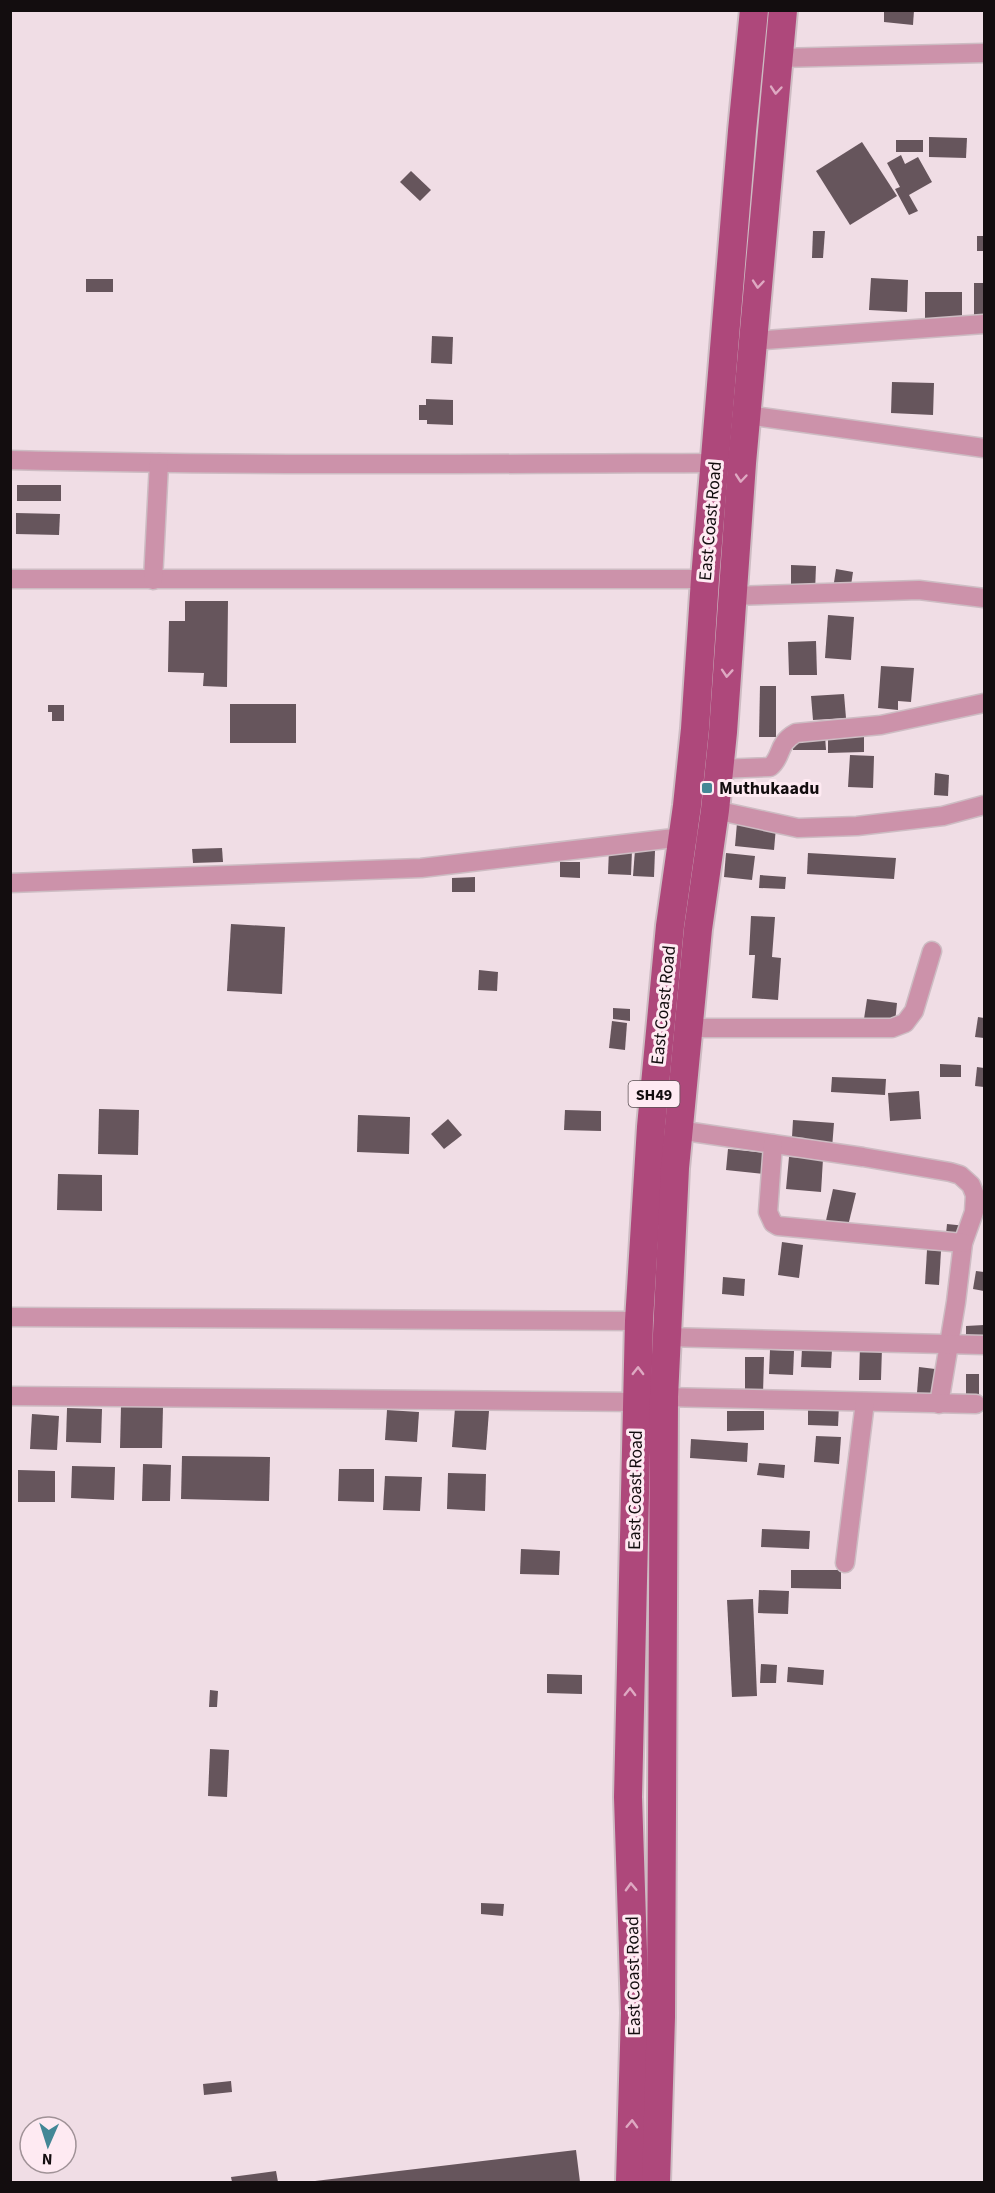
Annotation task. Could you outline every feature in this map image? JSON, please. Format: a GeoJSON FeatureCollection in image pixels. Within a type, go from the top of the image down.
{"type":"FeatureCollection","features":[{"type":"Feature","properties":{"kind":"main road","name":"East Coast Road"},"geometry":{"type":"LineString","coordinates":[[656,2182],[661,2005],[651,1400],[639,1321],[651,1127],[670,926],[695,729],[705,579],[754,10]]}},
{"type":"Feature","properties":{"kind":"main road","name":"East Coast Road"},"geometry":{"type":"LineString","coordinates":[[630,2182],[635,2013],[628,1797],[651,1400],[666,1337],[678,1130],[719,769],[753,341],[783,10]]}},
{"type":"Feature","properties":{"kind":"street"},"geometry":{"type":"LineString","coordinates":[[778,58],[984,53]]}},
{"type":"Feature","properties":{"kind":"street"},"geometry":{"type":"LineString","coordinates":[[753,341],[984,324]]}},
{"type":"Feature","properties":{"kind":"street"},"geometry":{"type":"LineString","coordinates":[[747,415],[984,448]]}},
{"type":"Feature","properties":{"kind":"street"},"geometry":{"type":"LineString","coordinates":[[10,460],[383,465],[715,463]]}},
{"type":"Feature","properties":{"kind":"street"},"geometry":{"type":"LineString","coordinates":[[153,580],[159,463]]}},
{"type":"Feature","properties":{"kind":"street"},"geometry":{"type":"LineString","coordinates":[[10,579],[705,579]]}},
{"type":"Feature","properties":{"kind":"street"},"geometry":{"type":"LineString","coordinates":[[732,596],[919,590],[984,598]]}},
{"type":"Feature","properties":{"kind":"street"},"geometry":{"type":"LineString","coordinates":[[719,769],[770,767],[787,738],[796,733],[881,725],[984,703]]}},
{"type":"Feature","properties":{"kind":"street"},"geometry":{"type":"LineString","coordinates":[[10,883],[422,868],[682,837],[713,822],[798,828],[857,826],[943,816],[984,805]]}},
{"type":"Feature","properties":{"kind":"street"},"geometry":{"type":"LineString","coordinates":[[688,1028],[892,1028],[905,1023],[914,1011],[932,951]]}},
{"type":"Feature","properties":{"kind":"street"},"geometry":{"type":"LineString","coordinates":[[678,1130],[863,1156],[960,1175],[970,1185],[975,1195],[974,1212],[963,1243],[957,1302],[939,1404]]}},
{"type":"Feature","properties":{"kind":"street"},"geometry":{"type":"LineString","coordinates":[[773,1144],[768,1212],[778,1226],[963,1243]]}},
{"type":"Feature","properties":{"kind":"street"},"geometry":{"type":"LineString","coordinates":[[10,1317],[639,1321]]}},
{"type":"Feature","properties":{"kind":"street"},"geometry":{"type":"LineString","coordinates":[[666,1337],[984,1346]]}},
{"type":"Feature","properties":{"kind":"street"},"geometry":{"type":"LineString","coordinates":[[10,1396],[976,1404]]}},
{"type":"Feature","properties":{"kind":"street"},"geometry":{"type":"LineString","coordinates":[[845,1563],[865,1402]]}},
{"type":"Feature","properties":{"kind":"building"},"geometry":{"type":"Polygon","coordinates":[[[884,10],[914,10],[913,25],[884,22],[884,10]]]}},
{"type":"Feature","properties":{"kind":"building"},"geometry":{"type":"Polygon","coordinates":[[[929,137],[967,138],[966,158],[929,157],[929,137]]]}},
{"type":"Feature","properties":{"kind":"building"},"geometry":{"type":"Polygon","coordinates":[[[896,140],[923,140],[923,152],[896,152],[896,140]]]}},
{"type":"Feature","properties":{"kind":"building"},"geometry":{"type":"Polygon","coordinates":[[[862,142],[897,196],[850,225],[816,171],[862,142]]]}},
{"type":"Feature","properties":{"kind":"building"},"geometry":{"type":"Polygon","coordinates":[[[901,155],[905,164],[918,157],[932,182],[909,195],[918,211],[909,215],[895,189],[900,187],[887,163],[901,155]]]}},
{"type":"Feature","properties":{"kind":"building"},"geometry":{"type":"Polygon","coordinates":[[[411,171],[431,190],[420,201],[400,182],[411,171]]]}},
{"type":"Feature","properties":{"kind":"building"},"geometry":{"type":"Polygon","coordinates":[[[813,231],[825,231],[823,258],[812,258],[813,231]]]}},
{"type":"Feature","properties":{"kind":"building"},"geometry":{"type":"Polygon","coordinates":[[[977,236],[984,236],[984,251],[977,251],[977,236]]]}},
{"type":"Feature","properties":{"kind":"building"},"geometry":{"type":"Polygon","coordinates":[[[871,278],[908,280],[907,312],[869,310],[871,278]]]}},
{"type":"Feature","properties":{"kind":"building"},"geometry":{"type":"Polygon","coordinates":[[[86,279],[113,279],[113,292],[86,292],[86,279]]]}},
{"type":"Feature","properties":{"kind":"building"},"geometry":{"type":"Polygon","coordinates":[[[974,283],[984,283],[984,320],[974,321],[974,283]]]}},
{"type":"Feature","properties":{"kind":"building"},"geometry":{"type":"Polygon","coordinates":[[[925,292],[962,292],[962,323],[925,323],[925,292]]]}},
{"type":"Feature","properties":{"kind":"building"},"geometry":{"type":"Polygon","coordinates":[[[432,336],[453,337],[452,364],[431,363],[432,336]]]}},
{"type":"Feature","properties":{"kind":"building"},"geometry":{"type":"Polygon","coordinates":[[[892,382],[934,383],[933,415],[891,413],[892,382]]]}},
{"type":"Feature","properties":{"kind":"building"},"geometry":{"type":"Polygon","coordinates":[[[426,399],[453,400],[453,425],[427,424],[427,420],[419,420],[419,405],[426,405],[426,399]]]}},
{"type":"Feature","properties":{"kind":"building"},"geometry":{"type":"Polygon","coordinates":[[[17,485],[61,485],[61,501],[17,501],[17,485]]]}},
{"type":"Feature","properties":{"kind":"building"},"geometry":{"type":"Polygon","coordinates":[[[16,513],[60,514],[59,535],[16,534],[16,513]]]}},
{"type":"Feature","properties":{"kind":"building"},"geometry":{"type":"Polygon","coordinates":[[[791,565],[816,566],[815,592],[791,592],[791,565]]]}},
{"type":"Feature","properties":{"kind":"building"},"geometry":{"type":"Polygon","coordinates":[[[836,569],[853,572],[850,592],[833,589],[836,569]]]}},
{"type":"Feature","properties":{"kind":"building"},"geometry":{"type":"Polygon","coordinates":[[[185,601],[228,601],[227,687],[203,686],[204,673],[168,672],[169,621],[185,621],[185,601]]]}},
{"type":"Feature","properties":{"kind":"building"},"geometry":{"type":"Polygon","coordinates":[[[828,615],[854,617],[851,660],[825,658],[828,615]]]}},
{"type":"Feature","properties":{"kind":"building"},"geometry":{"type":"Polygon","coordinates":[[[816,641],[817,675],[789,675],[788,642],[816,641]]]}},
{"type":"Feature","properties":{"kind":"building"},"geometry":{"type":"Polygon","coordinates":[[[881,666],[914,668],[911,702],[898,701],[898,710],[878,708],[881,666]]]}},
{"type":"Feature","properties":{"kind":"building"},"geometry":{"type":"Polygon","coordinates":[[[760,686],[776,686],[776,737],[759,737],[760,686]]]}},
{"type":"Feature","properties":{"kind":"building"},"geometry":{"type":"Polygon","coordinates":[[[844,694],[846,718],[813,720],[811,696],[844,694]]]}},
{"type":"Feature","properties":{"kind":"building"},"geometry":{"type":"Polygon","coordinates":[[[230,704],[296,704],[296,743],[230,743],[230,704]]]}},
{"type":"Feature","properties":{"kind":"building"},"geometry":{"type":"Polygon","coordinates":[[[48,705],[64,705],[64,721],[52,721],[52,712],[48,712],[48,705]]]}},
{"type":"Feature","properties":{"kind":"building"},"geometry":{"type":"Polygon","coordinates":[[[864,735],[864,752],[828,753],[828,736],[864,735]]]}},
{"type":"Feature","properties":{"kind":"building"},"geometry":{"type":"Polygon","coordinates":[[[793,736],[825,736],[826,750],[793,750],[793,736]]]}},
{"type":"Feature","properties":{"kind":"building"},"geometry":{"type":"Polygon","coordinates":[[[850,755],[874,756],[873,788],[848,787],[850,755]]]}},
{"type":"Feature","properties":{"kind":"building"},"geometry":{"type":"Polygon","coordinates":[[[935,773],[949,775],[948,796],[934,795],[935,773]]]}},
{"type":"Feature","properties":{"kind":"building"},"geometry":{"type":"Polygon","coordinates":[[[737,823],[776,827],[774,850],[735,846],[737,823]]]}},
{"type":"Feature","properties":{"kind":"building"},"geometry":{"type":"Polygon","coordinates":[[[222,848],[223,862],[193,863],[192,849],[222,848]]]}},
{"type":"Feature","properties":{"kind":"building"},"geometry":{"type":"Polygon","coordinates":[[[609,849],[632,850],[631,875],[608,874],[609,849]]]}},
{"type":"Feature","properties":{"kind":"building"},"geometry":{"type":"Polygon","coordinates":[[[635,850],[655,851],[654,877],[633,876],[635,850]]]}},
{"type":"Feature","properties":{"kind":"building"},"geometry":{"type":"Polygon","coordinates":[[[726,853],[755,856],[752,880],[724,877],[726,853]]]}},
{"type":"Feature","properties":{"kind":"building"},"geometry":{"type":"Polygon","coordinates":[[[808,853],[896,858],[894,879],[807,874],[808,853]]]}},
{"type":"Feature","properties":{"kind":"building"},"geometry":{"type":"Polygon","coordinates":[[[560,862],[580,862],[580,878],[560,877],[560,862]]]}},
{"type":"Feature","properties":{"kind":"building"},"geometry":{"type":"Polygon","coordinates":[[[760,875],[786,877],[785,889],[759,888],[760,875]]]}},
{"type":"Feature","properties":{"kind":"building"},"geometry":{"type":"Polygon","coordinates":[[[475,877],[475,892],[452,892],[452,878],[475,877]]]}},
{"type":"Feature","properties":{"kind":"building"},"geometry":{"type":"Polygon","coordinates":[[[751,916],[775,917],[772,957],[781,958],[778,1000],[752,998],[755,955],[749,955],[751,916]]]}},
{"type":"Feature","properties":{"kind":"building"},"geometry":{"type":"Polygon","coordinates":[[[231,924],[285,927],[282,994],[227,991],[231,924]]]}},
{"type":"Feature","properties":{"kind":"building"},"geometry":{"type":"Polygon","coordinates":[[[479,970],[498,972],[497,991],[478,990],[479,970]]]}},
{"type":"Feature","properties":{"kind":"building"},"geometry":{"type":"Polygon","coordinates":[[[867,999],[897,1003],[895,1023],[864,1019],[867,999]]]}},
{"type":"Feature","properties":{"kind":"building"},"geometry":{"type":"Polygon","coordinates":[[[613,1008],[630,1009],[630,1021],[613,1019],[613,1008]]]}},
{"type":"Feature","properties":{"kind":"building"},"geometry":{"type":"Polygon","coordinates":[[[978,1017],[984,1018],[984,1038],[975,1037],[978,1017]]]}},
{"type":"Feature","properties":{"kind":"building"},"geometry":{"type":"Polygon","coordinates":[[[612,1021],[627,1023],[625,1050],[609,1048],[612,1021]]]}},
{"type":"Feature","properties":{"kind":"building"},"geometry":{"type":"Polygon","coordinates":[[[940,1064],[961,1065],[961,1077],[940,1077],[940,1064]]]}},
{"type":"Feature","properties":{"kind":"building"},"geometry":{"type":"Polygon","coordinates":[[[977,1067],[984,1068],[984,1087],[975,1086],[977,1067]]]}},
{"type":"Feature","properties":{"kind":"building"},"geometry":{"type":"Polygon","coordinates":[[[832,1077],[886,1079],[885,1095],[831,1092],[832,1077]]]}},
{"type":"Feature","properties":{"kind":"building"},"geometry":{"type":"Polygon","coordinates":[[[919,1091],[921,1119],[890,1121],[888,1093],[919,1091]]]}},
{"type":"Feature","properties":{"kind":"building"},"geometry":{"type":"Polygon","coordinates":[[[99,1109],[139,1110],[138,1155],[98,1154],[99,1109]]]}},
{"type":"Feature","properties":{"kind":"building"},"geometry":{"type":"Polygon","coordinates":[[[565,1110],[601,1111],[601,1131],[564,1130],[565,1110]]]}},
{"type":"Feature","properties":{"kind":"building"},"geometry":{"type":"Polygon","coordinates":[[[358,1115],[410,1117],[409,1154],[357,1152],[358,1115]]]}},
{"type":"Feature","properties":{"kind":"building"},"geometry":{"type":"Polygon","coordinates":[[[448,1119],[462,1135],[444,1149],[431,1134],[448,1119]]]}},
{"type":"Feature","properties":{"kind":"building"},"geometry":{"type":"Polygon","coordinates":[[[793,1120],[834,1123],[832,1148],[804,1146],[805,1138],[792,1137],[793,1120]]]}},
{"type":"Feature","properties":{"kind":"building"},"geometry":{"type":"Polygon","coordinates":[[[728,1149],[767,1153],[765,1174],[726,1170],[728,1149]]]}},
{"type":"Feature","properties":{"kind":"building"},"geometry":{"type":"Polygon","coordinates":[[[789,1157],[823,1159],[821,1192],[786,1189],[789,1157]]]}},
{"type":"Feature","properties":{"kind":"building"},"geometry":{"type":"Polygon","coordinates":[[[58,1174],[102,1175],[102,1211],[57,1210],[58,1174]]]}},
{"type":"Feature","properties":{"kind":"building"},"geometry":{"type":"Polygon","coordinates":[[[833,1189],[856,1193],[847,1230],[825,1225],[833,1189]]]}},
{"type":"Feature","properties":{"kind":"building"},"geometry":{"type":"Polygon","coordinates":[[[947,1224],[966,1226],[965,1236],[946,1234],[947,1224]]]}},
{"type":"Feature","properties":{"kind":"building"},"geometry":{"type":"Polygon","coordinates":[[[782,1242],[803,1245],[799,1278],[778,1275],[782,1242]]]}},
{"type":"Feature","properties":{"kind":"building"},"geometry":{"type":"Polygon","coordinates":[[[927,1250],[941,1251],[939,1285],[925,1284],[927,1250]]]}},
{"type":"Feature","properties":{"kind":"building"},"geometry":{"type":"Polygon","coordinates":[[[976,1271],[984,1272],[984,1291],[973,1289],[976,1271]]]}},
{"type":"Feature","properties":{"kind":"building"},"geometry":{"type":"Polygon","coordinates":[[[723,1277],[745,1279],[744,1296],[722,1294],[723,1277]]]}},
{"type":"Feature","properties":{"kind":"building"},"geometry":{"type":"Polygon","coordinates":[[[984,1325],[984,1336],[966,1337],[966,1326],[984,1325]]]}},
{"type":"Feature","properties":{"kind":"building"},"geometry":{"type":"Polygon","coordinates":[[[860,1346],[882,1347],[881,1380],[859,1380],[860,1346]]]}},
{"type":"Feature","properties":{"kind":"building"},"geometry":{"type":"Polygon","coordinates":[[[802,1349],[832,1349],[831,1368],[801,1367],[802,1349]]]}},
{"type":"Feature","properties":{"kind":"building"},"geometry":{"type":"Polygon","coordinates":[[[770,1350],[794,1351],[793,1375],[769,1374],[770,1350]]]}},
{"type":"Feature","properties":{"kind":"building"},"geometry":{"type":"Polygon","coordinates":[[[745,1357],[764,1357],[763,1394],[745,1394],[745,1357]]]}},
{"type":"Feature","properties":{"kind":"building"},"geometry":{"type":"Polygon","coordinates":[[[919,1367],[935,1369],[933,1394],[917,1393],[919,1367]]]}},
{"type":"Feature","properties":{"kind":"building"},"geometry":{"type":"Polygon","coordinates":[[[966,1374],[979,1374],[979,1395],[966,1395],[966,1374]]]}},
{"type":"Feature","properties":{"kind":"building"},"geometry":{"type":"Polygon","coordinates":[[[808,1404],[839,1405],[838,1426],[808,1425],[808,1404]]]}},
{"type":"Feature","properties":{"kind":"building"},"geometry":{"type":"Polygon","coordinates":[[[121,1406],[163,1407],[162,1448],[120,1448],[121,1406]]]}},
{"type":"Feature","properties":{"kind":"building"},"geometry":{"type":"Polygon","coordinates":[[[67,1408],[102,1409],[101,1443],[66,1442],[67,1408]]]}},
{"type":"Feature","properties":{"kind":"building"},"geometry":{"type":"Polygon","coordinates":[[[455,1408],[489,1411],[486,1450],[452,1447],[455,1408]]]}},
{"type":"Feature","properties":{"kind":"building"},"geometry":{"type":"Polygon","coordinates":[[[387,1410],[419,1412],[417,1442],[385,1440],[387,1410]]]}},
{"type":"Feature","properties":{"kind":"building"},"geometry":{"type":"Polygon","coordinates":[[[727,1411],[764,1411],[764,1430],[727,1431],[727,1411]]]}},
{"type":"Feature","properties":{"kind":"building"},"geometry":{"type":"Polygon","coordinates":[[[32,1414],[59,1416],[57,1450],[30,1449],[32,1414]]]}},
{"type":"Feature","properties":{"kind":"building"},"geometry":{"type":"Polygon","coordinates":[[[816,1436],[841,1437],[839,1464],[814,1462],[816,1436]]]}},
{"type":"Feature","properties":{"kind":"building"},"geometry":{"type":"Polygon","coordinates":[[[691,1439],[748,1443],[747,1462],[690,1458],[691,1439]]]}},
{"type":"Feature","properties":{"kind":"building"},"geometry":{"type":"Polygon","coordinates":[[[182,1456],[270,1457],[269,1501],[181,1499],[182,1456]]]}},
{"type":"Feature","properties":{"kind":"building"},"geometry":{"type":"Polygon","coordinates":[[[759,1463],[785,1465],[784,1478],[757,1475],[759,1463]]]}},
{"type":"Feature","properties":{"kind":"building"},"geometry":{"type":"Polygon","coordinates":[[[143,1464],[171,1465],[170,1501],[142,1501],[143,1464]]]}},
{"type":"Feature","properties":{"kind":"building"},"geometry":{"type":"Polygon","coordinates":[[[72,1466],[115,1467],[114,1500],[71,1498],[72,1466]]]}},
{"type":"Feature","properties":{"kind":"building"},"geometry":{"type":"Polygon","coordinates":[[[339,1469],[374,1469],[374,1502],[338,1501],[339,1469]]]}},
{"type":"Feature","properties":{"kind":"building"},"geometry":{"type":"Polygon","coordinates":[[[18,1470],[55,1471],[55,1502],[18,1502],[18,1470]]]}},
{"type":"Feature","properties":{"kind":"building"},"geometry":{"type":"Polygon","coordinates":[[[448,1473],[486,1474],[485,1511],[447,1509],[448,1473]]]}},
{"type":"Feature","properties":{"kind":"building"},"geometry":{"type":"Polygon","coordinates":[[[385,1476],[422,1477],[420,1511],[383,1510],[385,1476]]]}},
{"type":"Feature","properties":{"kind":"building"},"geometry":{"type":"Polygon","coordinates":[[[762,1529],[810,1531],[809,1549],[761,1547],[762,1529]]]}},
{"type":"Feature","properties":{"kind":"building"},"geometry":{"type":"Polygon","coordinates":[[[521,1549],[560,1551],[559,1575],[520,1574],[521,1549]]]}},
{"type":"Feature","properties":{"kind":"building"},"geometry":{"type":"Polygon","coordinates":[[[791,1570],[841,1570],[841,1589],[791,1588],[791,1570]]]}},
{"type":"Feature","properties":{"kind":"building"},"geometry":{"type":"Polygon","coordinates":[[[759,1590],[789,1591],[788,1614],[758,1613],[759,1590]]]}},
{"type":"Feature","properties":{"kind":"building"},"geometry":{"type":"Polygon","coordinates":[[[753,1599],[757,1696],[732,1697],[727,1600],[753,1599]]]}},
{"type":"Feature","properties":{"kind":"building"},"geometry":{"type":"Polygon","coordinates":[[[761,1664],[777,1665],[776,1683],[760,1683],[761,1664]]]}},
{"type":"Feature","properties":{"kind":"building"},"geometry":{"type":"Polygon","coordinates":[[[788,1667],[824,1670],[823,1685],[787,1682],[788,1667]]]}},
{"type":"Feature","properties":{"kind":"building"},"geometry":{"type":"Polygon","coordinates":[[[547,1674],[582,1675],[582,1694],[547,1693],[547,1674]]]}},
{"type":"Feature","properties":{"kind":"building"},"geometry":{"type":"Polygon","coordinates":[[[210,1690],[218,1691],[217,1707],[209,1707],[210,1690]]]}},
{"type":"Feature","properties":{"kind":"building"},"geometry":{"type":"Polygon","coordinates":[[[210,1749],[229,1750],[227,1797],[208,1796],[210,1749]]]}},
{"type":"Feature","properties":{"kind":"building"},"geometry":{"type":"Polygon","coordinates":[[[481,1903],[504,1904],[503,1916],[481,1914],[481,1903]]]}},
{"type":"Feature","properties":{"kind":"building"},"geometry":{"type":"Polygon","coordinates":[[[231,2081],[232,2092],[204,2095],[203,2084],[231,2081]]]}},
{"type":"Feature","properties":{"kind":"building"},"geometry":{"type":"Polygon","coordinates":[[[576,2150],[580,2182],[315,2182],[315,2181],[576,2150]]]}},
{"type":"Feature","properties":{"kind":"building"},"geometry":{"type":"Polygon","coordinates":[[[276,2171],[278,2182],[232,2182],[231,2177],[276,2171]]]}},
{"type":"Feature","properties":{"kind":"place","name":"Muthukaadu"},"geometry":{"type":"Point","coordinates":[707,788]}}]}
